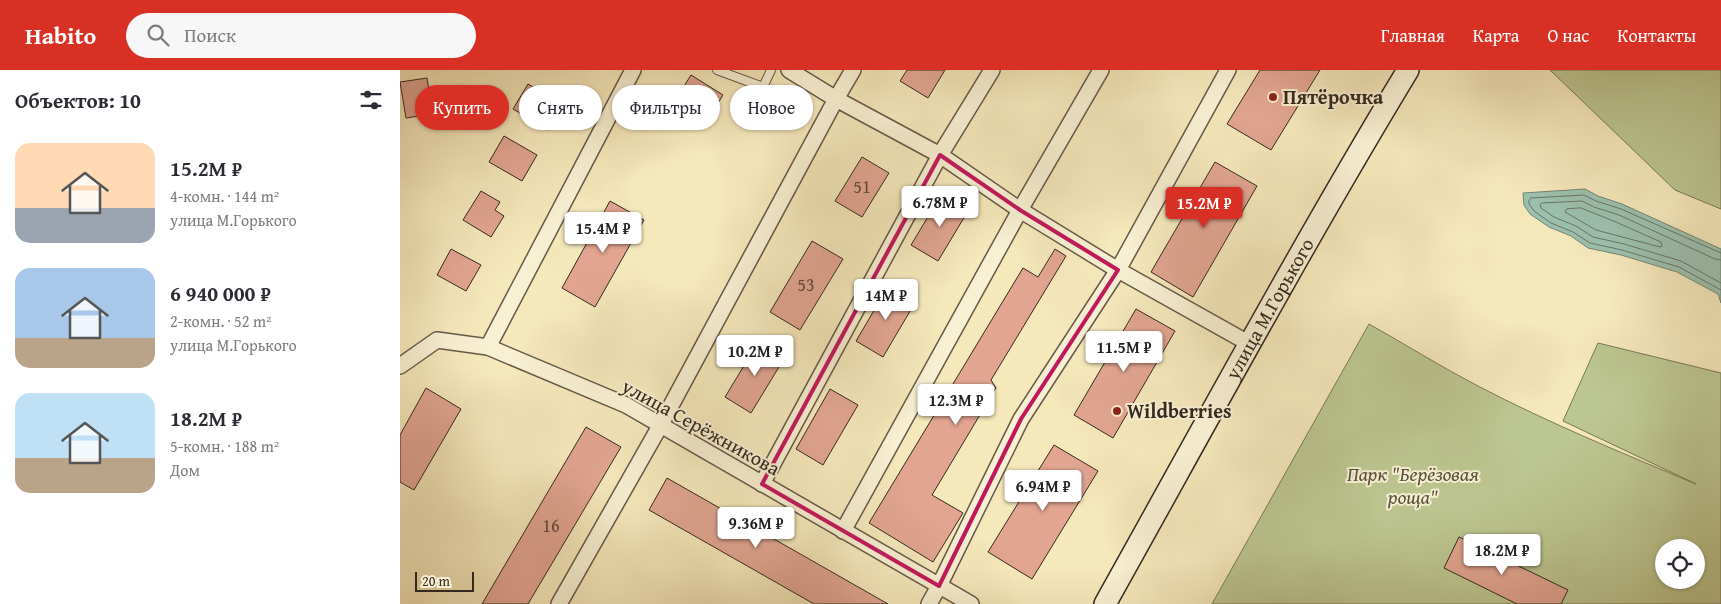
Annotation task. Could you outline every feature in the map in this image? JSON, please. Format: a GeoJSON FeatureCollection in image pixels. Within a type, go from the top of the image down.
{"type":"FeatureCollection","features":[{"type":"Feature","properties":{"kind":"main road","name":"улица М.Горького"},"geometry":{"type":"LineString","coordinates":[[1105,604],[1360,149],[1408,70]]}},
{"type":"Feature","properties":{"kind":"street"},"geometry":{"type":"LineString","coordinates":[[488,347],[633,70]]}},
{"type":"Feature","properties":{"kind":"street"},"geometry":{"type":"LineString","coordinates":[[789,70],[836,99],[940,155],[1020,210],[1118,270],[1250,344]]}},
{"type":"Feature","properties":{"kind":"street"},"geometry":{"type":"LineString","coordinates":[[559,604],[660,426],[836,99],[854,70]]}},
{"type":"Feature","properties":{"kind":"street"},"geometry":{"type":"LineString","coordinates":[[762,484],[940,155],[992,70]]}},
{"type":"Feature","properties":{"kind":"street"},"geometry":{"type":"LineString","coordinates":[[843,531],[1020,210],[1101,70]]}},
{"type":"Feature","properties":{"kind":"street"},"geometry":{"type":"LineString","coordinates":[[929,604],[1021,419],[1118,270],[1228,70]]}},
{"type":"Feature","properties":{"kind":"street","name":"улица Серёжникова"},"geometry":{"type":"LineString","coordinates":[[400,366],[437,340],[488,347],[626,405],[971,604]]}},
{"type":"Feature","properties":{"kind":"lane"},"geometry":{"type":"LineString","coordinates":[[717,70],[763,87],[771,70]]}},
{"type":"Feature","properties":{"kind":"highlighted area"},"geometry":{"type":"Polygon","coordinates":[[[940,155],[1020,210],[1118,270],[1021,419],[939,586],[762,484],[940,155]]]}},
{"type":"Feature","properties":{"kind":"green space"},"geometry":{"type":"Polygon","coordinates":[[[1550,70],[1721,70],[1721,209],[1675,190],[1550,70]]]}},
{"type":"Feature","properties":{"kind":"green space","name":"Парк \"Берёзовая роща\""},"geometry":{"type":"Polygon","coordinates":[[[1369,324],[1450,371],[1505,400],[1696,484],[1563,421],[1598,343],[1721,373],[1721,604],[1212,604],[1369,324]]]}},
{"type":"Feature","properties":{"kind":"water"},"geometry":{"type":"Polygon","coordinates":[[[1585,189],[1721,249],[1721,303],[1718,294],[1677,272],[1621,255],[1588,248],[1571,236],[1549,227],[1530,214],[1524,205],[1523,193],[1585,189]]]}},
{"type":"Feature","properties":{"kind":"building"},"geometry":{"type":"Polygon","coordinates":[[[907,70],[945,70],[928,98],[900,81],[907,70]]]}},
{"type":"Feature","properties":{"kind":"building","name":"Пятёрочка"},"geometry":{"type":"Polygon","coordinates":[[[1260,70],[1320,70],[1271,150],[1227,124],[1260,70]]]}},
{"type":"Feature","properties":{"kind":"building"},"geometry":{"type":"Polygon","coordinates":[[[691,75],[707,85],[685,85],[691,75]]]}},
{"type":"Feature","properties":{"kind":"building"},"geometry":{"type":"Polygon","coordinates":[[[427,78],[428,85],[415,85],[415,117],[406,118],[400,82],[427,78]]]}},
{"type":"Feature","properties":{"kind":"building"},"geometry":{"type":"Polygon","coordinates":[[[519,99],[519,112],[513,109],[519,99]]]}},
{"type":"Feature","properties":{"kind":"building"},"geometry":{"type":"Polygon","coordinates":[[[504,136],[537,155],[522,181],[489,162],[504,136]]]}},
{"type":"Feature","properties":{"kind":"building"},"geometry":{"type":"Polygon","coordinates":[[[862,157],[889,173],[862,217],[835,201],[862,157]]]}},
{"type":"Feature","properties":{"kind":"building"},"geometry":{"type":"Polygon","coordinates":[[[1215,162],[1257,186],[1193,297],[1151,272],[1215,162]]]}},
{"type":"Feature","properties":{"kind":"building"},"geometry":{"type":"Polygon","coordinates":[[[481,191],[500,202],[495,210],[504,216],[491,237],[463,220],[481,191]]]}},
{"type":"Feature","properties":{"kind":"building"},"geometry":{"type":"Polygon","coordinates":[[[941,195],[968,211],[938,261],[911,245],[941,195]]]}},
{"type":"Feature","properties":{"kind":"building"},"geometry":{"type":"Polygon","coordinates":[[[610,201],[644,220],[595,307],[562,288],[610,201]]]}},
{"type":"Feature","properties":{"kind":"building"},"geometry":{"type":"Polygon","coordinates":[[[812,241],[843,259],[800,330],[770,312],[812,241]]]}},
{"type":"Feature","properties":{"kind":"building"},"geometry":{"type":"Polygon","coordinates":[[[451,249],[481,265],[466,291],[437,275],[451,249]]]}},
{"type":"Feature","properties":{"kind":"building"},"geometry":{"type":"Polygon","coordinates":[[[1055,249],[1066,256],[991,380],[996,388],[932,495],[963,513],[933,562],[869,523],[1023,268],[1038,277],[1055,249]]]}},
{"type":"Feature","properties":{"kind":"building"},"geometry":{"type":"Polygon","coordinates":[[[889,285],[916,301],[883,357],[856,341],[889,285]]]}},
{"type":"Feature","properties":{"kind":"building"},"geometry":{"type":"Polygon","coordinates":[[[1136,309],[1175,331],[1113,438],[1074,415],[1136,309]]]}},
{"type":"Feature","properties":{"kind":"building"},"geometry":{"type":"Polygon","coordinates":[[[759,341],[785,357],[751,413],[725,397],[759,341]]]}},
{"type":"Feature","properties":{"kind":"building"},"geometry":{"type":"Polygon","coordinates":[[[426,388],[461,409],[414,490],[400,482],[400,435],[426,388]]]}},
{"type":"Feature","properties":{"kind":"building"},"geometry":{"type":"Polygon","coordinates":[[[830,389],[858,405],[823,465],[796,449],[830,389]]]}},
{"type":"Feature","properties":{"kind":"building"},"geometry":{"type":"Polygon","coordinates":[[[586,427],[621,447],[528,604],[482,604],[586,427]]]}},
{"type":"Feature","properties":{"kind":"building"},"geometry":{"type":"Polygon","coordinates":[[[1054,445],[1098,471],[1032,579],[988,552],[1054,445]]]}},
{"type":"Feature","properties":{"kind":"building"},"geometry":{"type":"Polygon","coordinates":[[[667,478],[888,604],[814,604],[649,510],[667,478]]]}},
{"type":"Feature","properties":{"kind":"building"},"geometry":{"type":"Polygon","coordinates":[[[1459,537],[1568,590],[1561,604],[1517,604],[1444,568],[1459,537]]]}},
{"type":"Feature","properties":{"kind":"place","name":"Пятёрочка"},"geometry":{"type":"Point","coordinates":[1273,97]}},
{"type":"Feature","properties":{"kind":"place","name":"Wildberries"},"geometry":{"type":"Point","coordinates":[1117,411]}}]}
